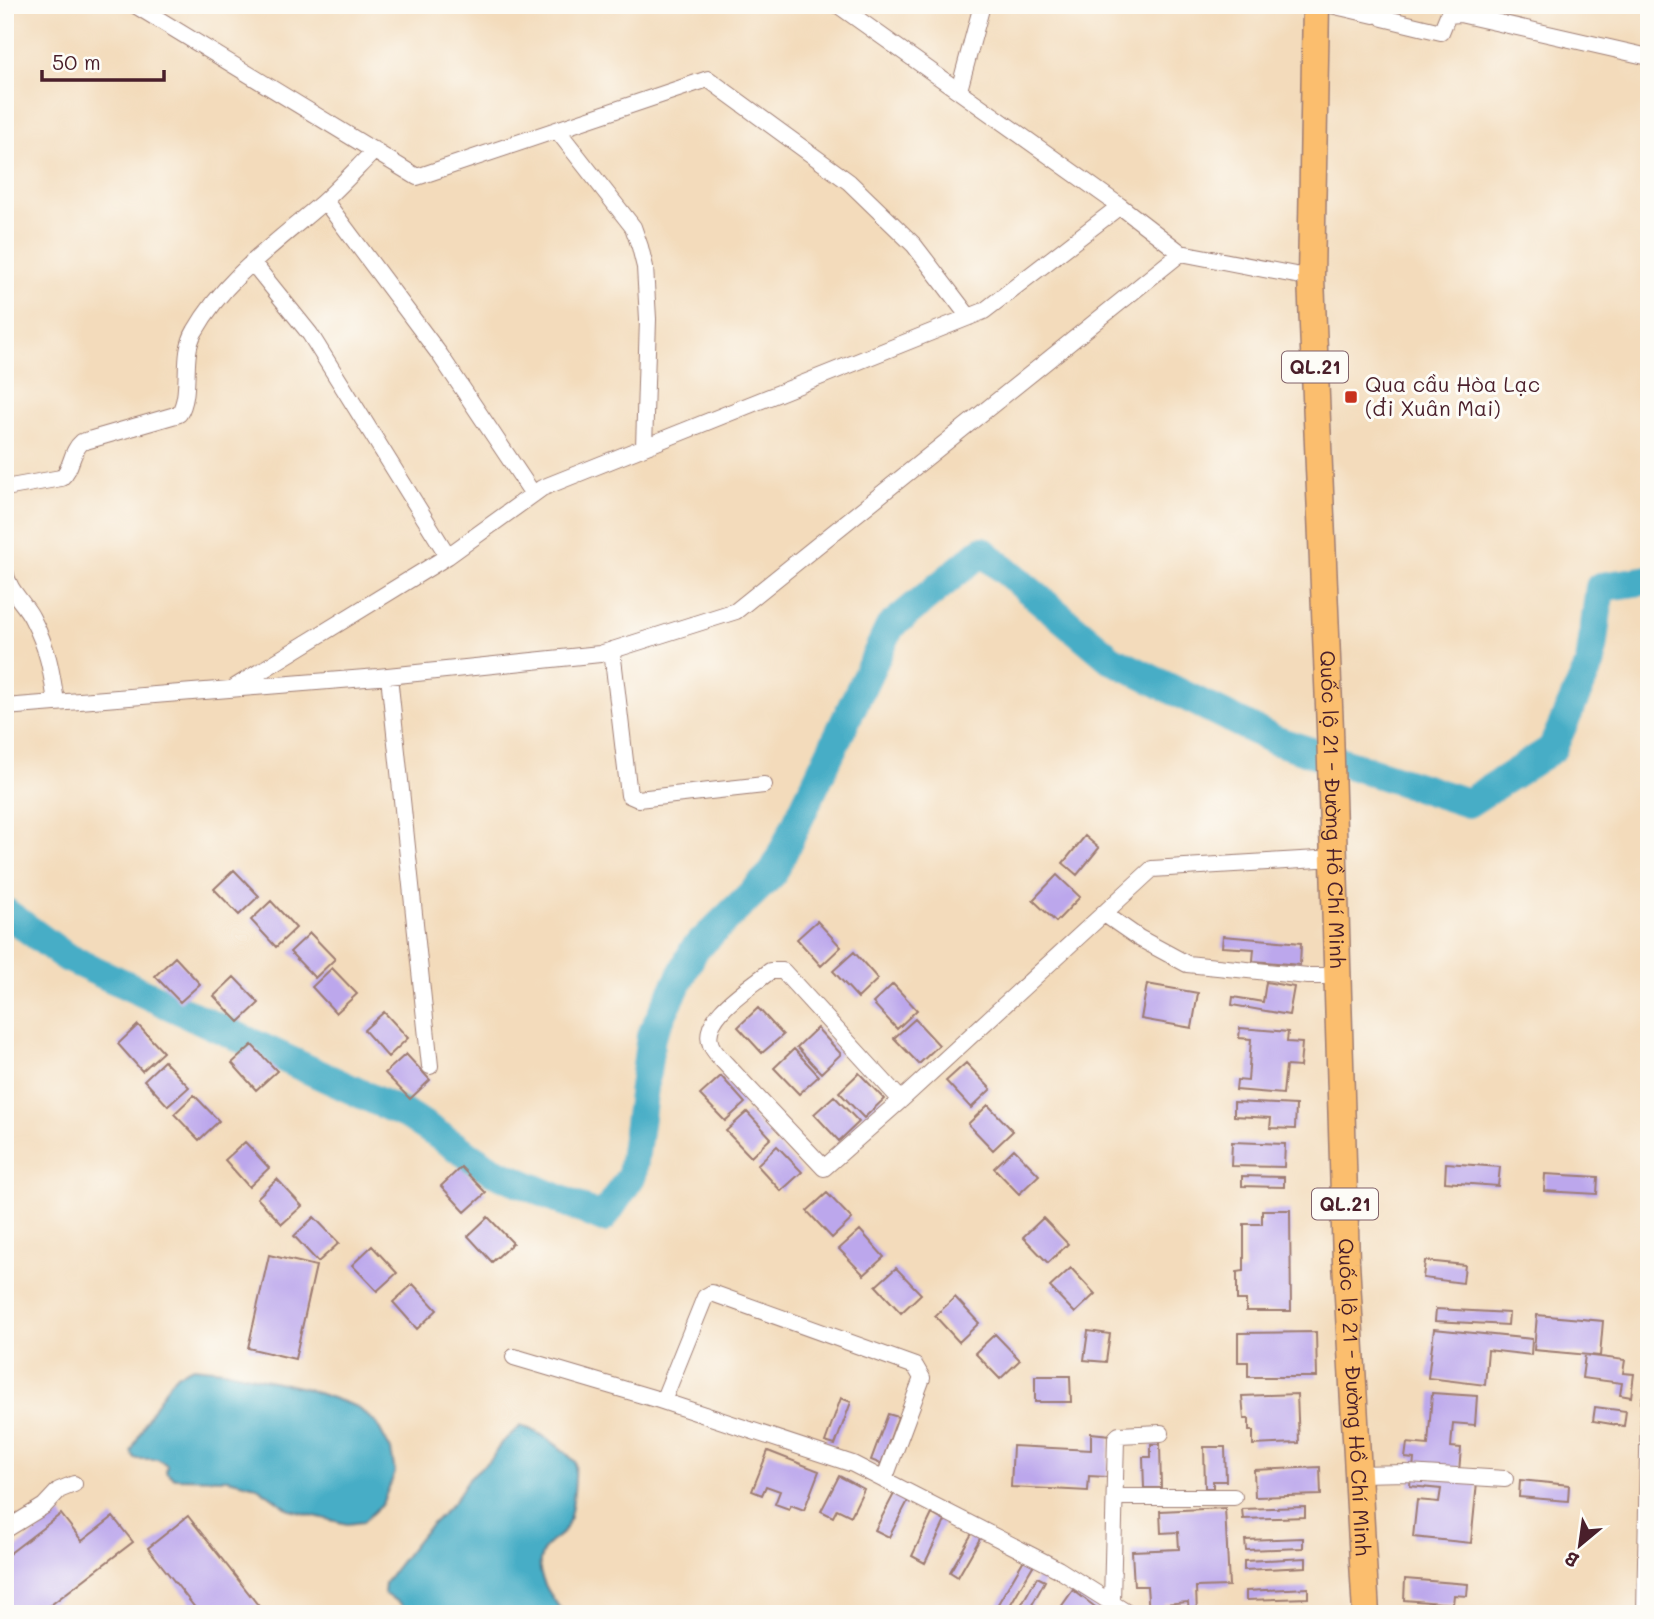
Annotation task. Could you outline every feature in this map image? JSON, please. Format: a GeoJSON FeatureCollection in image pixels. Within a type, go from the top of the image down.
{"type":"FeatureCollection","features":[{"type":"Feature","properties":{"kind":"highway","name":"Quốc lộ 21 - Đường Hồ Chí Minh"},"geometry":{"type":"LineString","coordinates":[[1316,5],[1311,278],[1333,794],[1346,1262],[1366,1614]]}},
{"type":"Feature","properties":{"kind":"street"},"geometry":{"type":"LineString","coordinates":[[135,5],[417,177],[708,79],[849,182],[914,245],[969,317]]}},
{"type":"Feature","properties":{"kind":"street"},"geometry":{"type":"LineString","coordinates":[[838,5],[1120,206],[1181,253],[1311,278]]}},
{"type":"Feature","properties":{"kind":"street"},"geometry":{"type":"LineString","coordinates":[[959,90],[982,5]]}},
{"type":"Feature","properties":{"kind":"street"},"geometry":{"type":"LineString","coordinates":[[1331,5],[1441,32],[1448,15],[1460,14],[1649,57]]}},
{"type":"Feature","properties":{"kind":"street"},"geometry":{"type":"LineString","coordinates":[[557,130],[633,227],[640,247],[645,267],[648,319],[644,447]]}},
{"type":"Feature","properties":{"kind":"street"},"geometry":{"type":"LineString","coordinates":[[5,488],[61,478],[67,473],[73,453],[82,442],[179,414],[185,398],[186,366],[192,335],[212,303],[252,262],[325,201],[374,150]]}},
{"type":"Feature","properties":{"kind":"street"},"geometry":{"type":"LineString","coordinates":[[325,201],[440,355],[533,494]]}},
{"type":"Feature","properties":{"kind":"street"},"geometry":{"type":"LineString","coordinates":[[233,688],[447,556],[542,488],[984,311],[1120,206]]}},
{"type":"Feature","properties":{"kind":"street"},"geometry":{"type":"LineString","coordinates":[[5,707],[389,676],[600,654],[736,611],[1181,253]]}},
{"type":"Feature","properties":{"kind":"street"},"geometry":{"type":"LineString","coordinates":[[252,262],[310,334],[447,556]]}},
{"type":"Feature","properties":{"kind":"street"},"geometry":{"type":"LineString","coordinates":[[5,572],[9,587],[31,615],[48,651],[56,702]]}},
{"type":"Feature","properties":{"kind":"street"},"geometry":{"type":"LineString","coordinates":[[612,650],[629,795],[638,799],[764,785]]}},
{"type":"Feature","properties":{"kind":"street"},"geometry":{"type":"LineString","coordinates":[[389,676],[430,1066]]}},
{"type":"Feature","properties":{"kind":"street"},"geometry":{"type":"LineString","coordinates":[[901,1100],[783,971],[770,971],[715,1016],[709,1030],[710,1044],[721,1059],[824,1168],[901,1100],[1152,869],[1335,858]]}},
{"type":"Feature","properties":{"kind":"street"},"geometry":{"type":"LineString","coordinates":[[1103,914],[1139,938],[1187,964],[1338,976]]}},
{"type":"Feature","properties":{"kind":"street"},"geometry":{"type":"LineString","coordinates":[[663,1401],[705,1297],[712,1293],[915,1366],[922,1378],[884,1480]]}},
{"type":"Feature","properties":{"kind":"street"},"geometry":{"type":"LineString","coordinates":[[514,1357],[663,1401],[853,1464],[1058,1569],[1129,1614]]}},
{"type":"Feature","properties":{"kind":"street"},"geometry":{"type":"LineString","coordinates":[[1645,1614],[1649,1401]]}},
{"type":"Feature","properties":{"kind":"street"},"geometry":{"type":"LineString","coordinates":[[1112,1602],[1116,1438],[1119,1435],[1161,1433]]}},
{"type":"Feature","properties":{"kind":"street"},"geometry":{"type":"LineString","coordinates":[[1358,1474],[1407,1473],[1505,1479]]}},
{"type":"Feature","properties":{"kind":"street"},"geometry":{"type":"LineString","coordinates":[[5,1530],[44,1506],[59,1490],[74,1484]]}},
{"type":"Feature","properties":{"kind":"street"},"geometry":{"type":"LineString","coordinates":[[1115,1497],[1234,1497]]}},
{"type":"Feature","properties":{"kind":"water"},"geometry":{"type":"Polygon","coordinates":[[[193,1367],[223,1370],[304,1388],[357,1407],[377,1424],[391,1450],[395,1473],[382,1504],[363,1522],[347,1524],[290,1510],[256,1486],[228,1479],[175,1478],[166,1472],[167,1465],[157,1459],[135,1459],[131,1452],[148,1417],[170,1382],[178,1374],[193,1367]]]}},
{"type":"Feature","properties":{"kind":"water"},"geometry":{"type":"Polygon","coordinates":[[[521,1426],[550,1440],[575,1462],[570,1518],[562,1533],[547,1546],[540,1564],[543,1581],[564,1614],[408,1614],[400,1603],[384,1594],[385,1583],[423,1533],[453,1503],[470,1477],[492,1458],[501,1443],[521,1426]]]}},
{"type":"Feature","properties":{"kind":"building"},"geometry":{"type":"Polygon","coordinates":[[[1085,836],[1099,848],[1077,875],[1063,863],[1085,836]]]}},
{"type":"Feature","properties":{"kind":"building"},"geometry":{"type":"Polygon","coordinates":[[[234,870],[259,896],[239,915],[214,889],[234,870]]]}},
{"type":"Feature","properties":{"kind":"building"},"geometry":{"type":"Polygon","coordinates":[[[1057,875],[1080,897],[1056,922],[1033,900],[1057,875]]]}},
{"type":"Feature","properties":{"kind":"building"},"geometry":{"type":"Polygon","coordinates":[[[271,901],[296,928],[276,947],[251,920],[271,901]]]}},
{"type":"Feature","properties":{"kind":"building"},"geometry":{"type":"Polygon","coordinates":[[[817,921],[841,947],[821,966],[797,939],[817,921]]]}},
{"type":"Feature","properties":{"kind":"building"},"geometry":{"type":"Polygon","coordinates":[[[310,933],[335,959],[315,978],[290,952],[310,933]]]}},
{"type":"Feature","properties":{"kind":"building"},"geometry":{"type":"Polygon","coordinates":[[[1223,936],[1301,943],[1300,965],[1253,961],[1254,949],[1222,947],[1223,936]]]}},
{"type":"Feature","properties":{"kind":"building"},"geometry":{"type":"Polygon","coordinates":[[[854,952],[878,979],[858,998],[833,971],[854,952]]]}},
{"type":"Feature","properties":{"kind":"building"},"geometry":{"type":"Polygon","coordinates":[[[175,957],[200,984],[180,1002],[155,976],[175,957]]]}},
{"type":"Feature","properties":{"kind":"building"},"geometry":{"type":"Polygon","coordinates":[[[332,968],[357,994],[336,1013],[312,987],[332,968]]]}},
{"type":"Feature","properties":{"kind":"building"},"geometry":{"type":"Polygon","coordinates":[[[234,977],[259,1003],[239,1022],[214,996],[234,977]]]}},
{"type":"Feature","properties":{"kind":"building"},"geometry":{"type":"Polygon","coordinates":[[[1266,982],[1294,987],[1289,1015],[1232,1005],[1233,997],[1263,1002],[1266,982]]]}},
{"type":"Feature","properties":{"kind":"building"},"geometry":{"type":"Polygon","coordinates":[[[893,984],[917,1010],[897,1029],[873,1003],[893,984]]]}},
{"type":"Feature","properties":{"kind":"building"},"geometry":{"type":"Polygon","coordinates":[[[1147,984],[1198,993],[1192,1028],[1141,1019],[1147,984]]]}},
{"type":"Feature","properties":{"kind":"building"},"geometry":{"type":"Polygon","coordinates":[[[758,1008],[783,1035],[762,1053],[738,1027],[758,1008]]]}},
{"type":"Feature","properties":{"kind":"building"},"geometry":{"type":"Polygon","coordinates":[[[384,1012],[408,1038],[388,1057],[364,1030],[384,1012]]]}},
{"type":"Feature","properties":{"kind":"building"},"geometry":{"type":"Polygon","coordinates":[[[915,1019],[939,1045],[919,1064],[894,1038],[915,1019]]]}},
{"type":"Feature","properties":{"kind":"building"},"geometry":{"type":"Polygon","coordinates":[[[138,1025],[163,1052],[142,1071],[118,1044],[138,1025]]]}},
{"type":"Feature","properties":{"kind":"building"},"geometry":{"type":"Polygon","coordinates":[[[817,1028],[841,1054],[821,1073],[797,1047],[817,1028]]]}},
{"type":"Feature","properties":{"kind":"building"},"geometry":{"type":"Polygon","coordinates":[[[1240,1028],[1288,1032],[1287,1042],[1302,1043],[1300,1067],[1286,1066],[1283,1094],[1236,1090],[1237,1080],[1248,1081],[1251,1039],[1239,1038],[1240,1028]]]}},
{"type":"Feature","properties":{"kind":"building"},"geometry":{"type":"Polygon","coordinates":[[[252,1045],[277,1071],[256,1090],[232,1063],[252,1045]]]}},
{"type":"Feature","properties":{"kind":"building"},"geometry":{"type":"Polygon","coordinates":[[[794,1049],[819,1076],[799,1094],[774,1068],[794,1049]]]}},
{"type":"Feature","properties":{"kind":"building"},"geometry":{"type":"Polygon","coordinates":[[[406,1054],[430,1080],[410,1099],[385,1073],[406,1054]]]}},
{"type":"Feature","properties":{"kind":"building"},"geometry":{"type":"Polygon","coordinates":[[[164,1061],[189,1087],[168,1106],[144,1080],[164,1061]]]}},
{"type":"Feature","properties":{"kind":"building"},"geometry":{"type":"Polygon","coordinates":[[[966,1063],[991,1089],[971,1108],[946,1081],[966,1063]]]}},
{"type":"Feature","properties":{"kind":"building"},"geometry":{"type":"Polygon","coordinates":[[[859,1073],[884,1099],[864,1118],[839,1092],[859,1073]]]}},
{"type":"Feature","properties":{"kind":"building"},"geometry":{"type":"Polygon","coordinates":[[[721,1076],[745,1103],[725,1121],[700,1095],[721,1076]]]}},
{"type":"Feature","properties":{"kind":"building"},"geometry":{"type":"Polygon","coordinates":[[[194,1095],[219,1121],[199,1140],[174,1114],[194,1095]]]}},
{"type":"Feature","properties":{"kind":"building"},"geometry":{"type":"Polygon","coordinates":[[[834,1096],[859,1122],[839,1141],[814,1114],[834,1096]]]}},
{"type":"Feature","properties":{"kind":"building"},"geometry":{"type":"Polygon","coordinates":[[[1234,1102],[1296,1105],[1295,1129],[1270,1128],[1271,1118],[1234,1116],[1234,1102]]]}},
{"type":"Feature","properties":{"kind":"building"},"geometry":{"type":"Polygon","coordinates":[[[988,1105],[1013,1131],[993,1150],[968,1124],[988,1105]]]}},
{"type":"Feature","properties":{"kind":"building"},"geometry":{"type":"Polygon","coordinates":[[[747,1112],[771,1138],[751,1157],[726,1131],[747,1112]]]}},
{"type":"Feature","properties":{"kind":"building"},"geometry":{"type":"Polygon","coordinates":[[[245,1142],[269,1168],[249,1187],[225,1160],[245,1142]]]}},
{"type":"Feature","properties":{"kind":"building"},"geometry":{"type":"Polygon","coordinates":[[[1232,1142],[1285,1144],[1284,1167],[1231,1166],[1232,1142]]]}},
{"type":"Feature","properties":{"kind":"building"},"geometry":{"type":"Polygon","coordinates":[[[777,1146],[802,1172],[781,1191],[757,1165],[777,1146]]]}},
{"type":"Feature","properties":{"kind":"building"},"geometry":{"type":"Polygon","coordinates":[[[1014,1149],[1039,1175],[1019,1194],[994,1168],[1014,1149]]]}},
{"type":"Feature","properties":{"kind":"building"},"geometry":{"type":"Polygon","coordinates":[[[1446,1163],[1500,1167],[1498,1186],[1445,1182],[1446,1163]]]}},
{"type":"Feature","properties":{"kind":"building"},"geometry":{"type":"Polygon","coordinates":[[[461,1167],[486,1193],[465,1212],[441,1186],[461,1167]]]}},
{"type":"Feature","properties":{"kind":"building"},"geometry":{"type":"Polygon","coordinates":[[[1545,1174],[1598,1177],[1597,1194],[1544,1191],[1545,1174]]]}},
{"type":"Feature","properties":{"kind":"building"},"geometry":{"type":"Polygon","coordinates":[[[1242,1176],[1284,1177],[1284,1187],[1242,1186],[1242,1176]]]}},
{"type":"Feature","properties":{"kind":"building"},"geometry":{"type":"Polygon","coordinates":[[[277,1179],[302,1206],[282,1224],[257,1198],[277,1179]]]}},
{"type":"Feature","properties":{"kind":"building"},"geometry":{"type":"Polygon","coordinates":[[[827,1193],[852,1219],[832,1238],[807,1211],[827,1193]]]}},
{"type":"Feature","properties":{"kind":"building"},"geometry":{"type":"Polygon","coordinates":[[[1262,1210],[1290,1210],[1291,1311],[1246,1311],[1246,1300],[1237,1300],[1237,1272],[1244,1271],[1244,1224],[1262,1224],[1262,1210]]]}},
{"type":"Feature","properties":{"kind":"building"},"geometry":{"type":"Polygon","coordinates":[[[314,1217],[339,1243],[318,1262],[294,1236],[314,1217]]]}},
{"type":"Feature","properties":{"kind":"building"},"geometry":{"type":"Polygon","coordinates":[[[488,1217],[513,1243],[492,1262],[468,1236],[488,1217]]]}},
{"type":"Feature","properties":{"kind":"building"},"geometry":{"type":"Polygon","coordinates":[[[1043,1218],[1068,1244],[1048,1263],[1023,1237],[1043,1218]]]}},
{"type":"Feature","properties":{"kind":"building"},"geometry":{"type":"Polygon","coordinates":[[[860,1230],[884,1257],[864,1275],[839,1249],[860,1230]]]}},
{"type":"Feature","properties":{"kind":"building"},"geometry":{"type":"Polygon","coordinates":[[[372,1246],[397,1273],[377,1291],[352,1265],[372,1246]]]}},
{"type":"Feature","properties":{"kind":"building"},"geometry":{"type":"Polygon","coordinates":[[[269,1255],[316,1266],[295,1359],[248,1348],[269,1255]]]}},
{"type":"Feature","properties":{"kind":"building"},"geometry":{"type":"Polygon","coordinates":[[[1425,1261],[1465,1265],[1463,1283],[1423,1278],[1425,1261]]]}},
{"type":"Feature","properties":{"kind":"building"},"geometry":{"type":"Polygon","coordinates":[[[896,1268],[921,1294],[901,1313],[876,1286],[896,1268]]]}},
{"type":"Feature","properties":{"kind":"building"},"geometry":{"type":"Polygon","coordinates":[[[1071,1268],[1095,1294],[1075,1313],[1050,1287],[1071,1268]]]}},
{"type":"Feature","properties":{"kind":"building"},"geometry":{"type":"Polygon","coordinates":[[[413,1284],[437,1310],[417,1329],[393,1302],[413,1284]]]}},
{"type":"Feature","properties":{"kind":"building"},"geometry":{"type":"Polygon","coordinates":[[[955,1297],[979,1323],[959,1342],[935,1316],[955,1297]]]}},
{"type":"Feature","properties":{"kind":"building"},"geometry":{"type":"Polygon","coordinates":[[[1436,1309],[1509,1313],[1508,1325],[1435,1321],[1436,1309]]]}},
{"type":"Feature","properties":{"kind":"building"},"geometry":{"type":"Polygon","coordinates":[[[1537,1315],[1603,1321],[1600,1356],[1534,1350],[1537,1315]]]}},
{"type":"Feature","properties":{"kind":"building"},"geometry":{"type":"Polygon","coordinates":[[[1434,1329],[1532,1339],[1531,1355],[1488,1350],[1485,1385],[1428,1378],[1434,1329]]]}},
{"type":"Feature","properties":{"kind":"building"},"geometry":{"type":"Polygon","coordinates":[[[1088,1331],[1110,1334],[1106,1362],[1084,1360],[1088,1331]]]}},
{"type":"Feature","properties":{"kind":"building"},"geometry":{"type":"Polygon","coordinates":[[[1316,1332],[1317,1377],[1248,1377],[1248,1362],[1238,1362],[1238,1333],[1316,1332]]]}},
{"type":"Feature","properties":{"kind":"building"},"geometry":{"type":"Polygon","coordinates":[[[995,1334],[1020,1360],[1000,1379],[975,1353],[995,1334]]]}},
{"type":"Feature","properties":{"kind":"building"},"geometry":{"type":"Polygon","coordinates":[[[1585,1355],[1625,1360],[1623,1373],[1634,1374],[1631,1397],[1620,1395],[1622,1383],[1582,1378],[1585,1355]]]}},
{"type":"Feature","properties":{"kind":"building"},"geometry":{"type":"Polygon","coordinates":[[[1035,1376],[1070,1376],[1071,1402],[1035,1402],[1035,1376]]]}},
{"type":"Feature","properties":{"kind":"building"},"geometry":{"type":"Polygon","coordinates":[[[1432,1393],[1477,1396],[1475,1425],[1453,1423],[1451,1447],[1461,1448],[1459,1472],[1413,1468],[1414,1459],[1405,1458],[1407,1443],[1428,1445],[1432,1393]]]}},
{"type":"Feature","properties":{"kind":"building"},"geometry":{"type":"Polygon","coordinates":[[[1297,1394],[1299,1443],[1253,1445],[1253,1431],[1249,1431],[1249,1419],[1244,1419],[1242,1396],[1297,1394]]]}},
{"type":"Feature","properties":{"kind":"building"},"geometry":{"type":"Polygon","coordinates":[[[841,1398],[851,1402],[835,1445],[825,1442],[841,1398]]]}},
{"type":"Feature","properties":{"kind":"building"},"geometry":{"type":"Polygon","coordinates":[[[1595,1407],[1626,1411],[1624,1426],[1593,1421],[1595,1407]]]}},
{"type":"Feature","properties":{"kind":"building"},"geometry":{"type":"Polygon","coordinates":[[[888,1414],[898,1417],[881,1464],[871,1460],[888,1414]]]}},
{"type":"Feature","properties":{"kind":"building"},"geometry":{"type":"Polygon","coordinates":[[[1091,1433],[1110,1435],[1107,1477],[1089,1476],[1088,1491],[1011,1487],[1013,1446],[1091,1450],[1091,1433]]]}},
{"type":"Feature","properties":{"kind":"building"},"geometry":{"type":"Polygon","coordinates":[[[1151,1444],[1160,1444],[1161,1488],[1144,1488],[1143,1457],[1151,1457],[1151,1444]]]}},
{"type":"Feature","properties":{"kind":"building"},"geometry":{"type":"Polygon","coordinates":[[[1204,1447],[1225,1447],[1226,1481],[1213,1481],[1213,1488],[1205,1488],[1204,1447]]]}},
{"type":"Feature","properties":{"kind":"building"},"geometry":{"type":"Polygon","coordinates":[[[768,1451],[819,1471],[804,1510],[791,1505],[789,1509],[775,1504],[780,1491],[766,1486],[762,1495],[752,1491],[768,1451]]]}},
{"type":"Feature","properties":{"kind":"building"},"geometry":{"type":"Polygon","coordinates":[[[1320,1467],[1321,1495],[1255,1497],[1254,1470],[1320,1467]]]}},
{"type":"Feature","properties":{"kind":"building"},"geometry":{"type":"Polygon","coordinates":[[[839,1476],[864,1489],[851,1516],[837,1509],[833,1517],[821,1511],[839,1476]]]}},
{"type":"Feature","properties":{"kind":"building"},"geometry":{"type":"Polygon","coordinates":[[[1411,1476],[1477,1482],[1471,1543],[1413,1537],[1417,1500],[1439,1502],[1441,1489],[1410,1486],[1411,1476]]]}},
{"type":"Feature","properties":{"kind":"building"},"geometry":{"type":"Polygon","coordinates":[[[1520,1480],[1569,1485],[1568,1501],[1519,1497],[1520,1480]]]}},
{"type":"Feature","properties":{"kind":"building"},"geometry":{"type":"Polygon","coordinates":[[[895,1492],[909,1499],[889,1537],[875,1530],[895,1492]]]}},
{"type":"Feature","properties":{"kind":"building"},"geometry":{"type":"Polygon","coordinates":[[[1305,1507],[1305,1517],[1243,1519],[1242,1509],[1305,1507]]]}},
{"type":"Feature","properties":{"kind":"building"},"geometry":{"type":"Polygon","coordinates":[[[1225,1508],[1229,1586],[1196,1587],[1197,1614],[1189,1614],[1188,1602],[1164,1604],[1165,1614],[1149,1614],[1147,1586],[1134,1586],[1132,1551],[1179,1549],[1178,1532],[1161,1533],[1160,1511],[1225,1508]]]}},
{"type":"Feature","properties":{"kind":"building"},"geometry":{"type":"Polygon","coordinates":[[[61,1514],[82,1541],[113,1517],[133,1542],[39,1614],[14,1614],[5,1602],[5,1557],[61,1514]]]}},
{"type":"Feature","properties":{"kind":"building"},"geometry":{"type":"Polygon","coordinates":[[[932,1514],[945,1521],[925,1563],[912,1556],[932,1514]]]}},
{"type":"Feature","properties":{"kind":"building"},"geometry":{"type":"Polygon","coordinates":[[[188,1516],[265,1614],[200,1614],[148,1548],[188,1516]]]}},
{"type":"Feature","properties":{"kind":"building"},"geometry":{"type":"Polygon","coordinates":[[[974,1530],[982,1535],[958,1577],[950,1572],[974,1530]]]}},
{"type":"Feature","properties":{"kind":"building"},"geometry":{"type":"Polygon","coordinates":[[[1303,1538],[1303,1548],[1246,1550],[1245,1540],[1303,1538]]]}},
{"type":"Feature","properties":{"kind":"building"},"geometry":{"type":"Polygon","coordinates":[[[1025,1558],[1034,1564],[1005,1614],[992,1614],[1025,1558]]]}},
{"type":"Feature","properties":{"kind":"building"},"geometry":{"type":"Polygon","coordinates":[[[1306,1558],[1306,1567],[1244,1570],[1244,1561],[1306,1558]]]}},
{"type":"Feature","properties":{"kind":"building"},"geometry":{"type":"Polygon","coordinates":[[[1037,1577],[1045,1581],[1027,1614],[1016,1614],[1037,1577]]]}},
{"type":"Feature","properties":{"kind":"building"},"geometry":{"type":"Polygon","coordinates":[[[1405,1579],[1468,1584],[1467,1596],[1454,1595],[1453,1604],[1404,1600],[1405,1579]]]}},
{"type":"Feature","properties":{"kind":"building"},"geometry":{"type":"Polygon","coordinates":[[[1308,1588],[1308,1598],[1246,1600],[1246,1591],[1308,1588]]]}},
{"type":"Feature","properties":{"kind":"building"},"geometry":{"type":"Polygon","coordinates":[[[1073,1590],[1094,1606],[1105,1614],[1056,1614],[1073,1590]]]}},
{"type":"Feature","properties":{"kind":"building"},"geometry":{"type":"Polygon","coordinates":[[[1407,1608],[1449,1612],[1449,1614],[1407,1614],[1407,1608]]]}},
{"type":"Feature","properties":{"kind":"waterway"},"geometry":{"type":"LineString","coordinates":[[5,912],[66,957],[411,1117],[491,1170],[603,1218],[632,1175],[651,1036],[694,950],[773,873],[890,627],[982,551],[1111,659],[1274,740],[1468,803],[1552,749],[1590,664],[1600,587],[1649,580]]}},
{"type":"Feature","properties":{"kind":"place","name":"Qua cầu Hòa Lạc (đi Xuân Mai)"},"geometry":{"type":"Point","coordinates":[1351,397]}}]}
